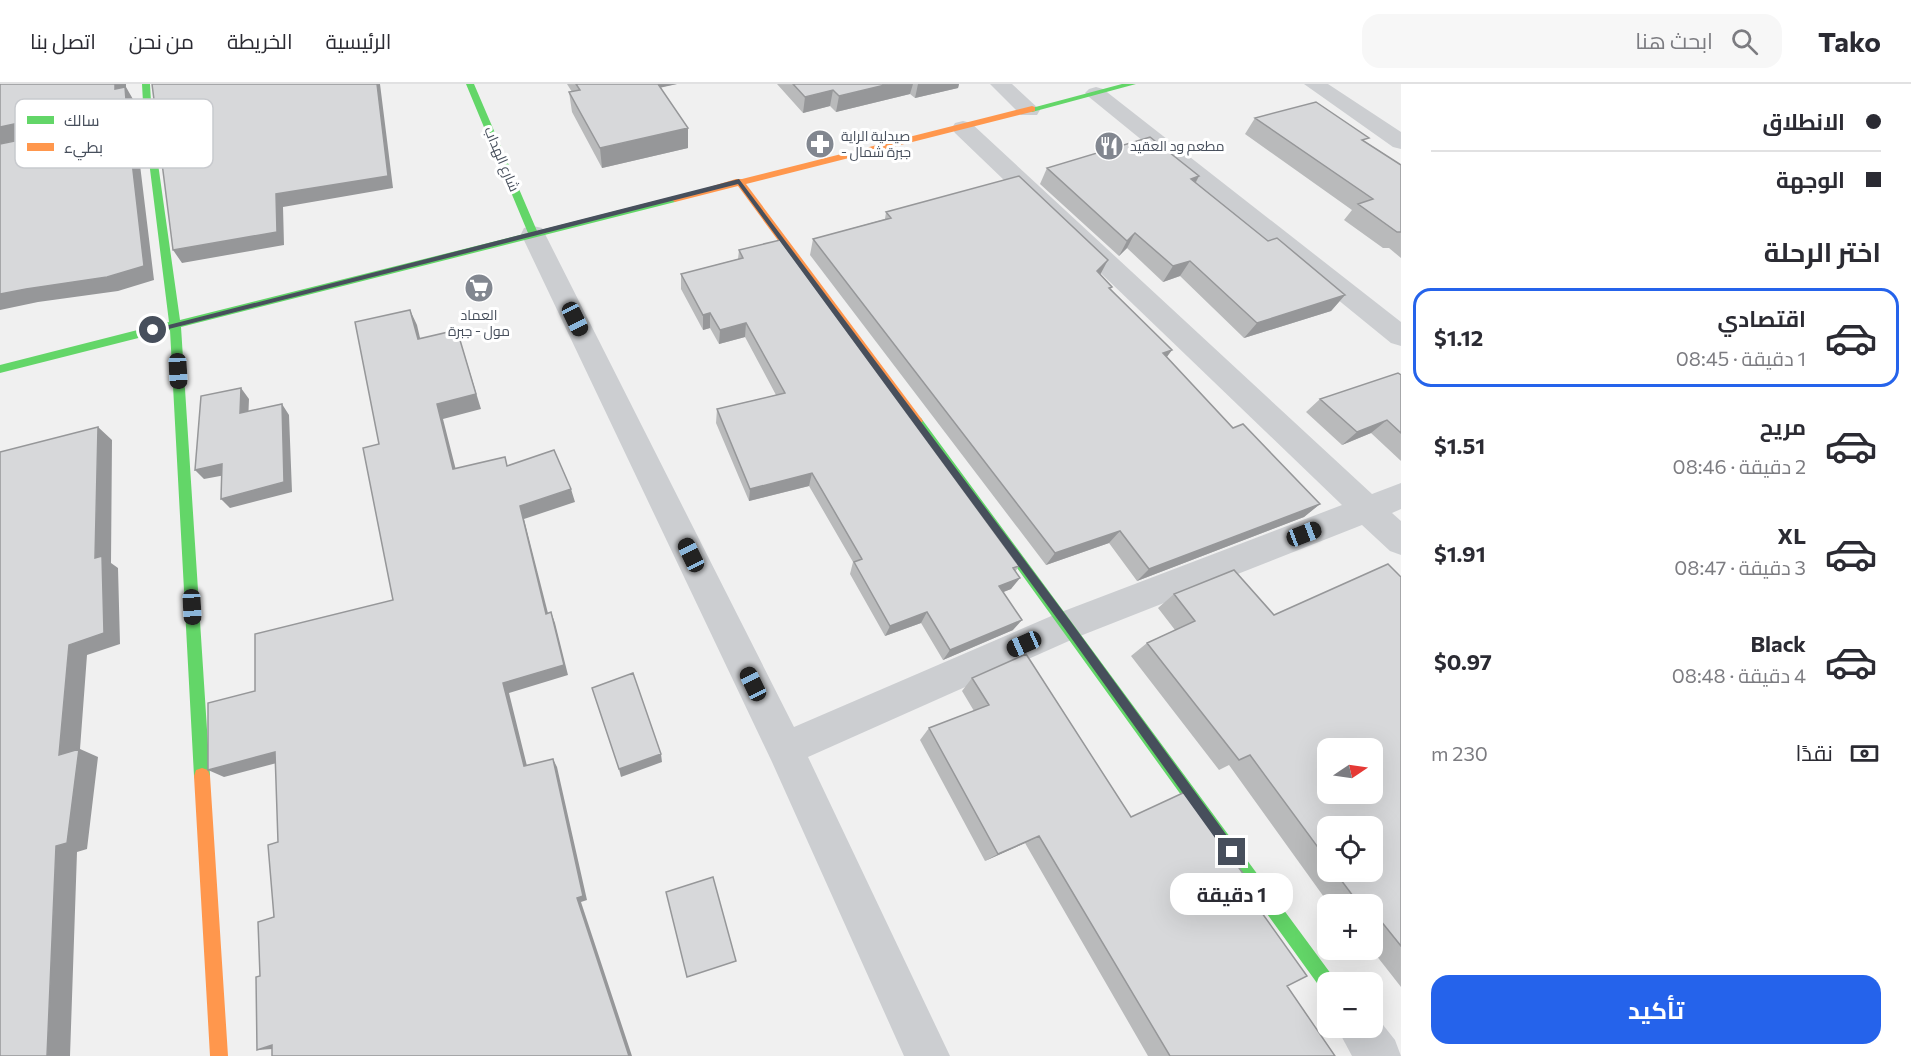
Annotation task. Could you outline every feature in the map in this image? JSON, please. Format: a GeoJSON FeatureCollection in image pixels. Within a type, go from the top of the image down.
{"type":"FeatureCollection","features":[{"type":"Feature","properties":{"kind":"street"},"geometry":{"type":"LineString","coordinates":[[146,84],[146,99]]}},
{"type":"Feature","properties":{"kind":"street","name":"شارع الهداب"},"geometry":{"type":"LineString","coordinates":[[470,84],[533,234]]}},
{"type":"Feature","properties":{"kind":"street"},"geometry":{"type":"LineString","coordinates":[[1000,84],[1029,110]]}},
{"type":"Feature","properties":{"kind":"street"},"geometry":{"type":"LineString","coordinates":[[0,369],[1132,84]]}},
{"type":"Feature","properties":{"kind":"street"},"geometry":{"type":"LineString","coordinates":[[1314,84],[1401,142]]}},
{"type":"Feature","properties":{"kind":"street"},"geometry":{"type":"LineString","coordinates":[[1096,93],[1401,336]]}},
{"type":"Feature","properties":{"kind":"street"},"geometry":{"type":"LineString","coordinates":[[963,128],[1401,541]]}},
{"type":"Feature","properties":{"kind":"street"},"geometry":{"type":"LineString","coordinates":[[0,151],[15,148]]}},
{"type":"Feature","properties":{"kind":"street"},"geometry":{"type":"LineString","coordinates":[[153,168],[175,324],[219,1056]]}},
{"type":"Feature","properties":{"kind":"street"},"geometry":{"type":"LineString","coordinates":[[739,182],[1068,625],[1319,972]]}},
{"type":"Feature","properties":{"kind":"street"},"geometry":{"type":"LineString","coordinates":[[533,234],[785,749],[927,1056]]}},
{"type":"Feature","properties":{"kind":"street"},"geometry":{"type":"LineString","coordinates":[[785,749],[1068,625],[1401,496]]}},
{"type":"Feature","properties":{"kind":"street"},"geometry":{"type":"LineString","coordinates":[[1366,1038],[1379,1056]]}},
{"type":"Feature","properties":{"kind":"building"},"geometry":{"type":"Polygon","coordinates":[[[0,84],[115,84],[115,89],[125,87],[126,99],[15,99],[15,124],[0,127],[0,84]]]}},
{"type":"Feature","properties":{"kind":"building"},"geometry":{"type":"Polygon","coordinates":[[[152,84],[377,84],[388,176],[276,194],[277,232],[173,250],[163,168],[213,168],[213,99],[154,99],[152,84]]]}},
{"type":"Feature","properties":{"kind":"building"},"geometry":{"type":"Polygon","coordinates":[[[576,84],[658,84],[688,128],[600,148],[569,92],[580,90],[576,84]]]}},
{"type":"Feature","properties":{"kind":"building"},"geometry":{"type":"Polygon","coordinates":[[[793,84],[889,84],[839,96],[833,90],[805,97],[793,84]]]}},
{"type":"Feature","properties":{"kind":"building"},"geometry":{"type":"Polygon","coordinates":[[[1316,102],[1369,138],[1362,140],[1401,165],[1401,232],[1397,232],[1358,204],[1373,199],[1255,118],[1316,102]]]}},
{"type":"Feature","properties":{"kind":"building"},"geometry":{"type":"Polygon","coordinates":[[[1150,137],[1199,176],[1191,179],[1268,241],[1277,238],[1345,295],[1257,323],[1190,261],[1173,266],[1135,233],[1127,241],[1047,168],[1150,137]]]}},
{"type":"Feature","properties":{"kind":"building"},"geometry":{"type":"Polygon","coordinates":[[[15,141],[15,168],[133,168],[144,266],[107,277],[0,294],[0,144],[15,141]]]}},
{"type":"Feature","properties":{"kind":"building"},"geometry":{"type":"Polygon","coordinates":[[[1019,176],[1108,260],[1097,271],[1112,287],[1109,288],[1172,350],[1163,353],[1233,428],[1243,424],[1320,504],[1149,569],[1120,531],[1055,553],[813,239],[891,218],[886,212],[1019,176]]]}},
{"type":"Feature","properties":{"kind":"building"},"geometry":{"type":"Polygon","coordinates":[[[780,240],[1019,566],[1013,568],[1020,578],[999,586],[1022,620],[950,650],[927,612],[890,626],[854,562],[862,559],[812,473],[750,489],[717,409],[785,393],[746,323],[720,330],[710,313],[703,315],[681,274],[743,258],[739,250],[780,240]]]}},
{"type":"Feature","properties":{"kind":"building"},"geometry":{"type":"Polygon","coordinates":[[[410,310],[418,339],[457,330],[476,394],[437,404],[453,469],[505,457],[507,466],[554,450],[571,489],[520,506],[546,614],[551,612],[564,665],[503,683],[524,766],[553,759],[583,896],[577,898],[629,1056],[272,1056],[272,1045],[257,1050],[256,977],[260,976],[258,922],[274,917],[268,845],[278,842],[275,752],[208,770],[208,703],[255,691],[255,634],[393,600],[363,448],[379,444],[355,322],[410,310]]]}},
{"type":"Feature","properties":{"kind":"building"},"geometry":{"type":"Polygon","coordinates":[[[1398,373],[1401,375],[1401,433],[1387,420],[1357,432],[1320,399],[1398,373]]]}},
{"type":"Feature","properties":{"kind":"building"},"geometry":{"type":"Polygon","coordinates":[[[241,388],[240,413],[282,404],[284,482],[221,499],[222,464],[195,470],[201,396],[241,388]]]}},
{"type":"Feature","properties":{"kind":"building"},"geometry":{"type":"Polygon","coordinates":[[[98,427],[95,558],[102,556],[104,633],[69,645],[59,755],[79,749],[67,843],[56,846],[47,1056],[0,1056],[0,452],[98,427]]]}},
{"type":"Feature","properties":{"kind":"building"},"geometry":{"type":"Polygon","coordinates":[[[1388,564],[1401,577],[1401,946],[1383,924],[1383,894],[1352,894],[1342,882],[1383,882],[1383,816],[1317,816],[1317,846],[1250,755],[1239,760],[1147,643],[1195,621],[1174,594],[1234,570],[1274,615],[1388,564]]]}},
{"type":"Feature","properties":{"kind":"building"},"geometry":{"type":"Polygon","coordinates":[[[1026,654],[1131,817],[1185,792],[1269,910],[1262,913],[1307,976],[1287,986],[1317,1030],[1317,1038],[1323,1038],[1335,1056],[1170,1056],[1039,836],[998,854],[929,728],[989,705],[972,678],[1026,654]]]}},
{"type":"Feature","properties":{"kind":"building"},"geometry":{"type":"Polygon","coordinates":[[[633,673],[661,754],[619,769],[592,688],[633,673]]]}},
{"type":"Feature","properties":{"kind":"building"},"geometry":{"type":"Polygon","coordinates":[[[713,877],[736,961],[687,977],[666,892],[713,877]]]}},
{"type":"Feature","properties":{"kind":"traffic: fast"},"geometry":{"type":"LineString","coordinates":[[146,84],[147,99]]}},
{"type":"Feature","properties":{"kind":"traffic: fast"},"geometry":{"type":"LineString","coordinates":[[470,84],[533,234]]}},
{"type":"Feature","properties":{"kind":"traffic: fast"},"geometry":{"type":"LineString","coordinates":[[1032,109],[1132,84]]}},
{"type":"Feature","properties":{"kind":"traffic: fast"},"geometry":{"type":"LineString","coordinates":[[154,168],[175,324],[202,776]]}},
{"type":"Feature","properties":{"kind":"traffic: fast"},"geometry":{"type":"LineString","coordinates":[[0,369],[675,199]]}},
{"type":"Feature","properties":{"kind":"traffic: fast"},"geometry":{"type":"LineString","coordinates":[[917,421],[1319,972]]}},
{"type":"Feature","properties":{"kind":"traffic: slow"},"geometry":{"type":"LineString","coordinates":[[675,199],[1032,109]]}},
{"type":"Feature","properties":{"kind":"traffic: slow"},"geometry":{"type":"LineString","coordinates":[[739,181],[917,421]]}},
{"type":"Feature","properties":{"kind":"traffic: slow"},"geometry":{"type":"LineString","coordinates":[[202,776],[219,1056]]}},
{"type":"Feature","properties":{"kind":"place","name":"صيدلية الراية - جبرة شمال"},"geometry":{"type":"Point","coordinates":[820,144]}},
{"type":"Feature","properties":{"kind":"place","name":"مطعم ود العقيد"},"geometry":{"type":"Point","coordinates":[1109,146]}},
{"type":"Feature","properties":{"kind":"place","name":"العماد مول - جبرة"},"geometry":{"type":"Point","coordinates":[479,288]}},
{"type":"Feature","properties":{"kind":"route"},"geometry":{"type":"LineString","coordinates":[[153,330],[739,182],[1068,625],[1232,852]]}}]}
